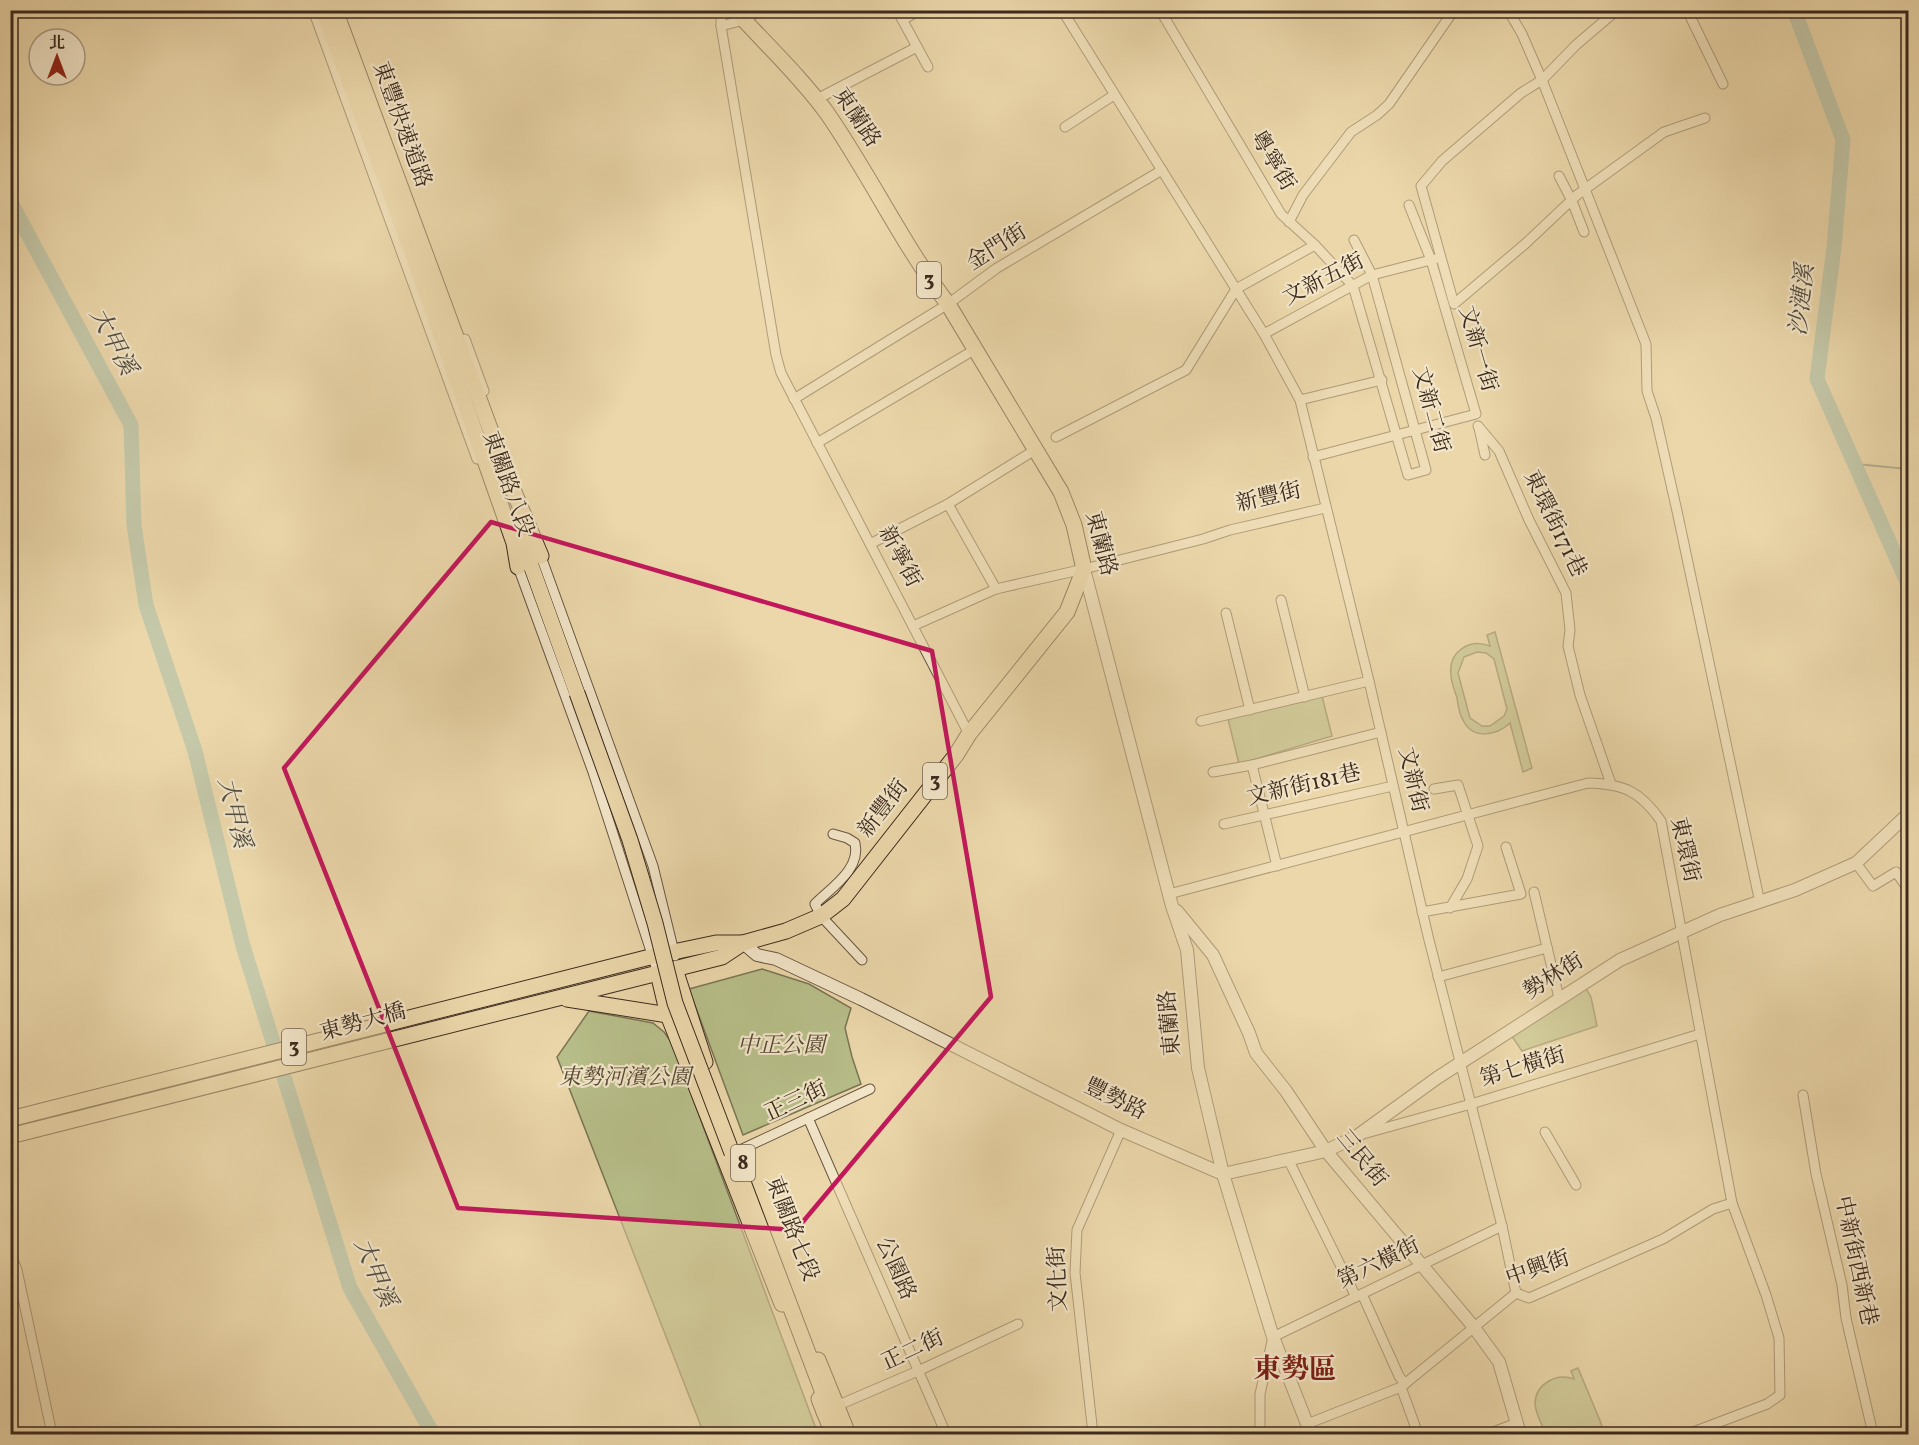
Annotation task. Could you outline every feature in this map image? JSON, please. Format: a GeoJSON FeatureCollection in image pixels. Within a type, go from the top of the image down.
{"type":"FeatureCollection","features":[{"type":"Feature","properties":{"kind":"main road","name":"東豐快速道路"},"geometry":{"type":"LineString","coordinates":[[323,10],[418,254]]}},
{"type":"Feature","properties":{"kind":"main road","name":"東豐快速道路"},"geometry":{"type":"LineString","coordinates":[[335,10],[418,254]]}},
{"type":"Feature","properties":{"kind":"main road","name":"東蘭路"},"geometry":{"type":"LineString","coordinates":[[742,15],[817,99],[873,184],[926,276],[948,304],[1062,495],[1074,525],[1084,569]]}},
{"type":"Feature","properties":{"kind":"main road"},"geometry":{"type":"LineString","coordinates":[[418,254],[514,543],[518,567]]}},
{"type":"Feature","properties":{"kind":"main road"},"geometry":{"type":"LineString","coordinates":[[418,254],[630,840],[655,923],[675,1003],[735,1152],[831,1409]]}},
{"type":"Feature","properties":{"kind":"main road"},"geometry":{"type":"LineString","coordinates":[[418,254],[541,556]]}},
{"type":"Feature","properties":{"kind":"main road","name":"新豐街"},"geometry":{"type":"LineString","coordinates":[[743,943],[786,931],[821,916],[843,898],[956,755],[969,734],[1067,612],[1084,569]]}},
{"type":"Feature","properties":{"kind":"main road","name":"3"},"geometry":{"type":"LineString","coordinates":[[654,957],[717,943],[743,943]]}},
{"type":"Feature","properties":{"kind":"main road","name":"3"},"geometry":{"type":"LineString","coordinates":[[658,973],[722,957],[743,943]]}},
{"type":"Feature","properties":{"kind":"main road","name":"東勢大橋"},"geometry":{"type":"LineString","coordinates":[[10,1119],[654,957]]}},
{"type":"Feature","properties":{"kind":"main road","name":"東關路七段"},"geometry":{"type":"LineString","coordinates":[[675,969],[735,1152],[800,1315],[831,1409],[833,1434]]}},
{"type":"Feature","properties":{"kind":"main road","name":"東勢大橋"},"geometry":{"type":"LineString","coordinates":[[10,1136],[658,973]]}},
{"type":"Feature","properties":{"kind":"main road","name":"東關路七段"},"geometry":{"type":"LineString","coordinates":[[658,973],[668,1015],[690,1070],[831,1409],[849,1434]]}},
{"type":"Feature","properties":{"kind":"main road"},"geometry":{"type":"LineString","coordinates":[[561,998],[668,1015]]}},
{"type":"Feature","properties":{"kind":"main road"},"geometry":{"type":"LineString","coordinates":[[690,1070],[705,1064]]}},
{"type":"Feature","properties":{"kind":"street","name":"東關路八段"},"geometry":{"type":"LineString","coordinates":[[313,10],[593,772],[658,973]]}},
{"type":"Feature","properties":{"kind":"street","name":"東關路八段"},"geometry":{"type":"LineString","coordinates":[[343,10],[478,374],[653,866],[675,952],[675,969]]}},
{"type":"Feature","properties":{"kind":"street"},"geometry":{"type":"LineString","coordinates":[[721,10],[721,26],[776,355],[781,373],[794,399]]}},
{"type":"Feature","properties":{"kind":"street"},"geometry":{"type":"LineString","coordinates":[[721,26],[742,15],[760,10]]}},
{"type":"Feature","properties":{"kind":"street"},"geometry":{"type":"LineString","coordinates":[[897,10],[928,67]]}},
{"type":"Feature","properties":{"kind":"street"},"geometry":{"type":"LineString","coordinates":[[903,20],[919,10]]}},
{"type":"Feature","properties":{"kind":"street"},"geometry":{"type":"LineString","coordinates":[[1062,10],[1236,289]]}},
{"type":"Feature","properties":{"kind":"street","name":"粵寧街"},"geometry":{"type":"LineString","coordinates":[[1160,10],[1281,214],[1315,244]]}},
{"type":"Feature","properties":{"kind":"street"},"geometry":{"type":"LineString","coordinates":[[1289,222],[1303,195],[1351,132],[1389,104],[1454,10]]}},
{"type":"Feature","properties":{"kind":"street"},"geometry":{"type":"LineString","coordinates":[[1508,10],[1522,34],[1542,80],[1646,344],[1647,391],[1656,418],[1677,510],[1760,903]]}},
{"type":"Feature","properties":{"kind":"street"},"geometry":{"type":"LineString","coordinates":[[1617,10],[1576,45],[1542,80],[1521,93],[1442,161],[1420,186],[1436,259],[1454,304],[1585,189],[1664,132],[1706,118]]}},
{"type":"Feature","properties":{"kind":"street"},"geometry":{"type":"LineString","coordinates":[[1687,10],[1723,84]]}},
{"type":"Feature","properties":{"kind":"street"},"geometry":{"type":"LineString","coordinates":[[817,99],[917,47]]}},
{"type":"Feature","properties":{"kind":"street"},"geometry":{"type":"LineString","coordinates":[[1065,127],[1114,95]]}},
{"type":"Feature","properties":{"kind":"street","name":"金門街"},"geometry":{"type":"LineString","coordinates":[[794,399],[948,304],[997,268],[1162,170]]}},
{"type":"Feature","properties":{"kind":"street"},"geometry":{"type":"LineString","coordinates":[[1559,176],[1584,232]]}},
{"type":"Feature","properties":{"kind":"street","name":"文新一街"},"geometry":{"type":"LineString","coordinates":[[1313,457],[1476,414],[1436,259],[1409,204]]}},
{"type":"Feature","properties":{"kind":"street","name":"文新二街"},"geometry":{"type":"LineString","coordinates":[[1315,244],[1353,286],[1408,475],[1426,470],[1372,275],[1353,240]]}},
{"type":"Feature","properties":{"kind":"street"},"geometry":{"type":"LineString","coordinates":[[1056,437],[1186,370],[1236,289],[1315,244]]}},
{"type":"Feature","properties":{"kind":"street","name":"文新五街"},"geometry":{"type":"LineString","coordinates":[[1264,334],[1372,275],[1436,259]]}},
{"type":"Feature","properties":{"kind":"street","name":"文新街"},"geometry":{"type":"LineString","coordinates":[[1236,289],[1300,400],[1325,508],[1370,681],[1422,912],[1502,1226],[1516,1293]]}},
{"type":"Feature","properties":{"kind":"street"},"geometry":{"type":"LineString","coordinates":[[817,443],[974,350]]}},
{"type":"Feature","properties":{"kind":"street"},"geometry":{"type":"LineString","coordinates":[[1300,400],[1382,380]]}},
{"type":"Feature","properties":{"kind":"street","name":"新寧街"},"geometry":{"type":"LineString","coordinates":[[794,399],[969,734]]}},
{"type":"Feature","properties":{"kind":"street"},"geometry":{"type":"LineString","coordinates":[[1476,414],[1485,455]]}},
{"type":"Feature","properties":{"kind":"street","name":"東環街171巷"},"geometry":{"type":"LineString","coordinates":[[1478,426],[1499,451],[1529,520],[1566,593],[1570,630],[1568,646],[1580,695],[1611,784]]}},
{"type":"Feature","properties":{"kind":"street"},"geometry":{"type":"LineString","coordinates":[[870,544],[948,504],[1035,450]]}},
{"type":"Feature","properties":{"kind":"street"},"geometry":{"type":"LineString","coordinates":[[948,504],[996,589]]}},
{"type":"Feature","properties":{"kind":"street","name":"新豐街"},"geometry":{"type":"LineString","coordinates":[[913,626],[996,589],[1325,508]]}},
{"type":"Feature","properties":{"kind":"street","name":"東蘭路"},"geometry":{"type":"LineString","coordinates":[[1084,569],[1171,900],[1188,950],[1198,1068],[1223,1174]]}},
{"type":"Feature","properties":{"kind":"street"},"geometry":{"type":"LineString","coordinates":[[1281,600],[1305,697]]}},
{"type":"Feature","properties":{"kind":"street"},"geometry":{"type":"LineString","coordinates":[[1226,614],[1250,710]]}},
{"type":"Feature","properties":{"kind":"street"},"geometry":{"type":"LineString","coordinates":[[1201,721],[1370,681]]}},
{"type":"Feature","properties":{"kind":"street"},"geometry":{"type":"LineString","coordinates":[[1213,772],[1251,765],[1381,732]]}},
{"type":"Feature","properties":{"kind":"street"},"geometry":{"type":"LineString","coordinates":[[1251,765],[1277,866]]}},
{"type":"Feature","properties":{"kind":"street","name":"東環街"},"geometry":{"type":"LineString","coordinates":[[1171,900],[1277,866],[1588,783],[1611,784],[1633,792],[1649,804],[1662,821],[1732,1203],[1766,1295],[1779,1338],[1780,1395],[1767,1404],[1706,1431]]}},
{"type":"Feature","properties":{"kind":"street"},"geometry":{"type":"LineString","coordinates":[[1434,789],[1458,784],[1478,846],[1467,879],[1450,908]]}},
{"type":"Feature","properties":{"kind":"street","name":"文新街181巷"},"geometry":{"type":"LineString","coordinates":[[1224,824],[1393,786]]}},
{"type":"Feature","properties":{"kind":"street","name":"勢林街"},"geometry":{"type":"LineString","coordinates":[[1223,1174],[1290,1161],[1326,1151],[1357,1136],[1461,1063],[1620,960],[1720,915],[1795,890],[1856,863],[1908,814]]}},
{"type":"Feature","properties":{"kind":"street"},"geometry":{"type":"LineString","coordinates":[[833,834],[855,843],[857,853],[853,866],[815,904],[821,916],[862,960]]}},
{"type":"Feature","properties":{"kind":"street"},"geometry":{"type":"LineString","coordinates":[[1422,912],[1521,894],[1506,847]]}},
{"type":"Feature","properties":{"kind":"street"},"geometry":{"type":"LineString","coordinates":[[1856,863],[1873,886],[1896,872],[1908,889]]}},
{"type":"Feature","properties":{"kind":"street"},"geometry":{"type":"LineString","coordinates":[[1534,892],[1559,998]]}},
{"type":"Feature","properties":{"kind":"street","name":"三民街"},"geometry":{"type":"LineString","coordinates":[[1171,900],[1213,955],[1256,1053],[1286,1091],[1326,1151],[1473,1326],[1499,1362],[1518,1429]]}},
{"type":"Feature","properties":{"kind":"street","name":"豐勢路"},"geometry":{"type":"LineString","coordinates":[[743,943],[757,955],[776,959],[861,999],[1121,1130],[1223,1174]]}},
{"type":"Feature","properties":{"kind":"street"},"geometry":{"type":"LineString","coordinates":[[1438,977],[1547,948]]}},
{"type":"Feature","properties":{"kind":"street","name":"第七橫街"},"geometry":{"type":"LineString","coordinates":[[1357,1136],[1471,1104],[1700,1034]]}},
{"type":"Feature","properties":{"kind":"street","name":"正三街"},"geometry":{"type":"LineString","coordinates":[[735,1152],[870,1089]]}},
{"type":"Feature","properties":{"kind":"street","name":"中新街西新巷"},"geometry":{"type":"LineString","coordinates":[[1803,1095],[1816,1174],[1873,1434]]}},
{"type":"Feature","properties":{"kind":"street","name":"公園路"},"geometry":{"type":"LineString","coordinates":[[808,1118],[946,1434]]}},
{"type":"Feature","properties":{"kind":"street","name":"文化街"},"geometry":{"type":"LineString","coordinates":[[1093,1434],[1075,1273],[1077,1230],[1121,1130]]}},
{"type":"Feature","properties":{"kind":"street"},"geometry":{"type":"LineString","coordinates":[[1545,1132],[1576,1185]]}},
{"type":"Feature","properties":{"kind":"street"},"geometry":{"type":"LineString","coordinates":[[1290,1161],[1399,1376],[1418,1434]]}},
{"type":"Feature","properties":{"kind":"street"},"geometry":{"type":"LineString","coordinates":[[1223,1174],[1273,1337],[1309,1429]]}},
{"type":"Feature","properties":{"kind":"street","name":"中興街"},"geometry":{"type":"LineString","coordinates":[[1309,1429],[1403,1386],[1473,1326],[1516,1293],[1529,1298],[1663,1239],[1713,1209],[1732,1203]]}},
{"type":"Feature","properties":{"kind":"street","name":"第六橫街"},"geometry":{"type":"LineString","coordinates":[[1273,1337],[1502,1226]]}},
{"type":"Feature","properties":{"kind":"street"},"geometry":{"type":"LineString","coordinates":[[10,1252],[17,1270],[52,1434]]}},
{"type":"Feature","properties":{"kind":"street","name":"正二街"},"geometry":{"type":"LineString","coordinates":[[831,1409],[1018,1324]]}},
{"type":"Feature","properties":{"kind":"street"},"geometry":{"type":"LineString","coordinates":[[1260,1434],[1260,1394],[1273,1337]]}},
{"type":"Feature","properties":{"kind":"street"},"geometry":{"type":"LineString","coordinates":[[1488,1434],[1518,1429]]}},
{"type":"Feature","properties":{"kind":"street"},"geometry":{"type":"LineString","coordinates":[[1688,1434],[1706,1431]]}},
{"type":"Feature","properties":{"kind":"highlighted area"},"geometry":{"type":"Polygon","coordinates":[[[491,522],[932,651],[991,997],[796,1230],[458,1208],[284,768],[491,522]]]}},
{"type":"Feature","properties":{"kind":"green space"},"geometry":{"type":"Polygon","coordinates":[[[1495,632],[1532,768],[1523,772],[1510,723],[1499,731],[1485,734],[1467,727],[1452,684],[1451,667],[1456,654],[1475,644],[1490,646],[1487,635],[1495,632]],[[1477,652],[1464,657],[1458,673],[1470,718],[1482,726],[1490,726],[1504,716],[1507,709],[1494,659],[1486,653],[1477,652]]]}},
{"type":"Feature","properties":{"kind":"green space"},"geometry":{"type":"Polygon","coordinates":[[[1322,696],[1332,736],[1239,764],[1228,719],[1322,696]]]}},
{"type":"Feature","properties":{"kind":"green space","name":"中正公園"},"geometry":{"type":"Polygon","coordinates":[[[762,969],[809,984],[851,1008],[845,1028],[861,1084],[743,1135],[689,989],[762,969]]]}},
{"type":"Feature","properties":{"kind":"green space"},"geometry":{"type":"Polygon","coordinates":[[[1585,987],[1591,997],[1597,1026],[1522,1051],[1511,1035],[1585,987]]]}},
{"type":"Feature","properties":{"kind":"green space","name":"東勢河濱公園"},"geometry":{"type":"Polygon","coordinates":[[[589,1011],[653,1023],[672,1043],[818,1434],[704,1434],[557,1057],[589,1011]]]}},
{"type":"Feature","properties":{"kind":"green space"},"geometry":{"type":"Polygon","coordinates":[[[1578,1368],[1604,1434],[1546,1434],[1535,1407],[1536,1396],[1543,1385],[1549,1381],[1561,1377],[1574,1379],[1571,1371],[1578,1368]]]}},
{"type":"Feature","properties":{"kind":"waterway","name":"沙漣溪"},"geometry":{"type":"LineString","coordinates":[[1794,10],[1843,140],[1834,247],[1817,379],[1908,584]]}},
{"type":"Feature","properties":{"kind":"waterway","name":"大甲溪"},"geometry":{"type":"LineString","coordinates":[[10,201],[131,425],[134,525],[146,605],[195,751],[243,946],[350,1288],[433,1434]]}},
{"type":"Feature","properties":{"kind":"waterway"},"geometry":{"type":"LineString","coordinates":[[1856,464],[1908,469]]}},
{"type":"Feature","properties":{"kind":"district","name":"東勢區"},"geometry":{"type":"Point","coordinates":[1295,1370]}}]}
